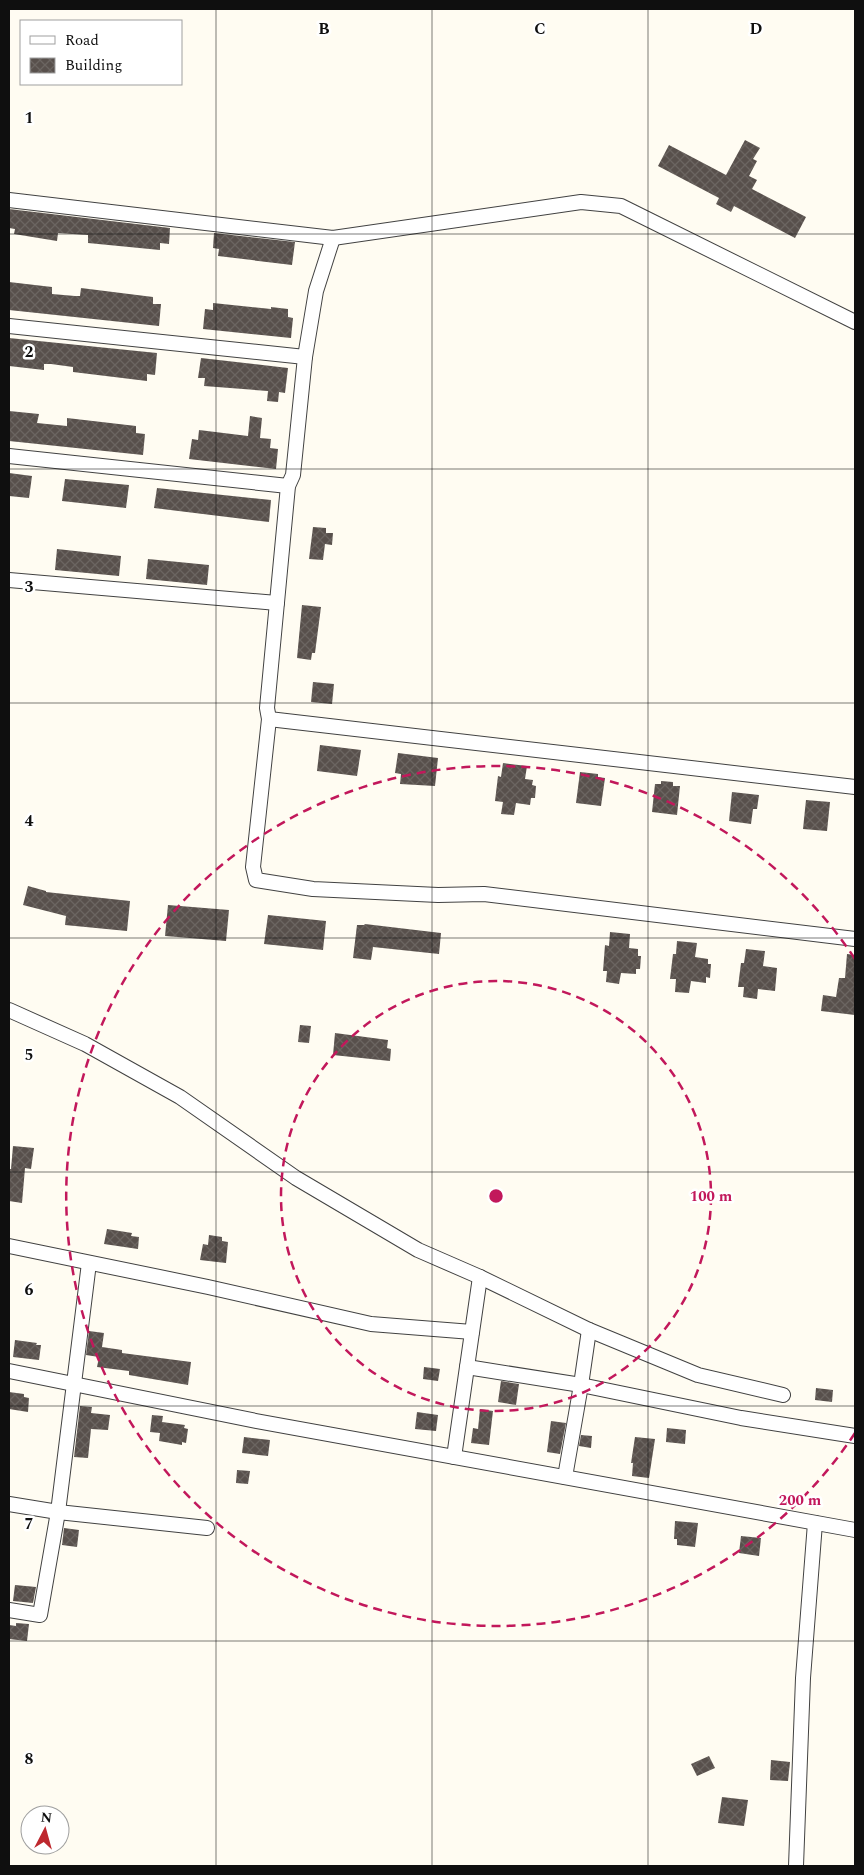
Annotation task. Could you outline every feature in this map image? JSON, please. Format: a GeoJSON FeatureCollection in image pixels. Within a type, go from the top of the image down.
{"type":"FeatureCollection","features":[{"type":"Feature","properties":{"kind":"street"},"geometry":{"type":"LineString","coordinates":[[9,200],[333,238],[582,202],[621,206],[855,322]]}},
{"type":"Feature","properties":{"kind":"street"},"geometry":{"type":"LineString","coordinates":[[333,238],[316,291],[305,357],[293,475],[288,486],[267,708],[269,720],[252,868],[256,880],[313,889],[438,895],[484,894],[855,939]]}},
{"type":"Feature","properties":{"kind":"street"},"geometry":{"type":"LineString","coordinates":[[9,326],[305,357]]}},
{"type":"Feature","properties":{"kind":"street"},"geometry":{"type":"LineString","coordinates":[[9,456],[288,486]]}},
{"type":"Feature","properties":{"kind":"street"},"geometry":{"type":"LineString","coordinates":[[9,580],[277,603]]}},
{"type":"Feature","properties":{"kind":"street"},"geometry":{"type":"LineString","coordinates":[[269,720],[855,787]]}},
{"type":"Feature","properties":{"kind":"street"},"geometry":{"type":"LineString","coordinates":[[9,1010],[85,1044],[180,1097],[296,1178],[418,1250],[480,1277],[589,1330],[698,1375],[783,1395]]}},
{"type":"Feature","properties":{"kind":"street"},"geometry":{"type":"LineString","coordinates":[[9,1246],[208,1287],[371,1324],[472,1332]]}},
{"type":"Feature","properties":{"kind":"street"},"geometry":{"type":"LineString","coordinates":[[9,1610],[40,1615],[58,1512],[73,1384],[76,1383],[89,1263]]}},
{"type":"Feature","properties":{"kind":"street"},"geometry":{"type":"LineString","coordinates":[[454,1457],[480,1277]]}},
{"type":"Feature","properties":{"kind":"street"},"geometry":{"type":"LineString","coordinates":[[565,1477],[589,1330]]}},
{"type":"Feature","properties":{"kind":"street"},"geometry":{"type":"LineString","coordinates":[[467,1367],[581,1385],[741,1418],[855,1436]]}},
{"type":"Feature","properties":{"kind":"street"},"geometry":{"type":"LineString","coordinates":[[9,1371],[256,1422],[855,1530]]}},
{"type":"Feature","properties":{"kind":"street"},"geometry":{"type":"LineString","coordinates":[[9,1504],[58,1512],[207,1528]]}},
{"type":"Feature","properties":{"kind":"street"},"geometry":{"type":"LineString","coordinates":[[796,1866],[803,1678],[815,1523]]}},
{"type":"Feature","properties":{"kind":"building"},"geometry":{"type":"Polygon","coordinates":[[[745,140],[760,148],[753,159],[757,161],[749,176],[757,180],[752,189],[806,217],[795,238],[734,206],[731,212],[716,204],[719,198],[658,166],[669,145],[726,175],[745,140]]]}},
{"type":"Feature","properties":{"kind":"building"},"geometry":{"type":"Polygon","coordinates":[[[9,209],[170,228],[169,244],[160,243],[160,250],[88,243],[88,235],[58,233],[57,241],[14,234],[15,229],[9,228],[9,209]]]}},
{"type":"Feature","properties":{"kind":"building"},"geometry":{"type":"Polygon","coordinates":[[[214,233],[295,242],[292,265],[218,256],[219,249],[213,248],[214,233]]]}},
{"type":"Feature","properties":{"kind":"building"},"geometry":{"type":"Polygon","coordinates":[[[9,282],[52,287],[52,294],[80,296],[81,288],[153,297],[153,304],[161,304],[159,326],[9,310],[9,282]]]}},
{"type":"Feature","properties":{"kind":"building"},"geometry":{"type":"Polygon","coordinates":[[[213,303],[288,309],[288,317],[293,318],[291,338],[203,329],[205,309],[213,310],[213,303]]]}},
{"type":"Feature","properties":{"kind":"building"},"geometry":{"type":"Polygon","coordinates":[[[9,338],[157,353],[155,375],[147,374],[147,381],[73,372],[73,367],[51,364],[44,364],[44,370],[9,366],[9,338]]]}},
{"type":"Feature","properties":{"kind":"building"},"geometry":{"type":"Polygon","coordinates":[[[201,358],[288,368],[285,393],[279,392],[278,402],[267,401],[268,391],[204,386],[205,378],[198,378],[201,358]]]}},
{"type":"Feature","properties":{"kind":"building"},"geometry":{"type":"Polygon","coordinates":[[[9,411],[39,414],[37,423],[67,426],[67,418],[136,426],[136,433],[145,434],[143,455],[9,441],[9,411]]]}},
{"type":"Feature","properties":{"kind":"building"},"geometry":{"type":"Polygon","coordinates":[[[250,416],[262,418],[260,438],[271,439],[270,448],[278,449],[276,469],[189,459],[192,439],[198,440],[199,430],[248,436],[250,416]]]}},
{"type":"Feature","properties":{"kind":"building"},"geometry":{"type":"Polygon","coordinates":[[[9,473],[32,476],[29,498],[9,496],[9,473]]]}},
{"type":"Feature","properties":{"kind":"building"},"geometry":{"type":"Polygon","coordinates":[[[65,479],[129,485],[126,508],[62,501],[65,479]]]}},
{"type":"Feature","properties":{"kind":"building"},"geometry":{"type":"Polygon","coordinates":[[[157,488],[271,500],[269,522],[154,508],[157,488]]]}},
{"type":"Feature","properties":{"kind":"building"},"geometry":{"type":"Polygon","coordinates":[[[313,527],[326,528],[326,533],[333,533],[332,545],[325,544],[323,560],[309,559],[313,527]]]}},
{"type":"Feature","properties":{"kind":"building"},"geometry":{"type":"Polygon","coordinates":[[[57,549],[121,556],[119,576],[55,570],[57,549]]]}},
{"type":"Feature","properties":{"kind":"building"},"geometry":{"type":"Polygon","coordinates":[[[148,559],[209,565],[207,585],[146,579],[148,559]]]}},
{"type":"Feature","properties":{"kind":"building"},"geometry":{"type":"Polygon","coordinates":[[[302,605],[321,607],[315,653],[312,653],[311,660],[297,658],[302,605]]]}},
{"type":"Feature","properties":{"kind":"building"},"geometry":{"type":"Polygon","coordinates":[[[313,682],[334,684],[332,704],[311,702],[313,682]]]}},
{"type":"Feature","properties":{"kind":"building"},"geometry":{"type":"Polygon","coordinates":[[[320,745],[361,750],[357,776],[317,771],[320,745]]]}},
{"type":"Feature","properties":{"kind":"building"},"geometry":{"type":"Polygon","coordinates":[[[398,753],[438,758],[435,786],[400,784],[401,774],[395,773],[398,753]]]}},
{"type":"Feature","properties":{"kind":"building"},"geometry":{"type":"Polygon","coordinates":[[[503,763],[527,766],[525,779],[533,780],[532,785],[536,786],[535,798],[531,798],[530,805],[516,803],[514,815],[501,814],[503,802],[495,801],[498,776],[501,777],[503,763]]]}},
{"type":"Feature","properties":{"kind":"building"},"geometry":{"type":"Polygon","coordinates":[[[580,772],[598,774],[598,777],[605,778],[601,806],[576,803],[580,772]]]}},
{"type":"Feature","properties":{"kind":"building"},"geometry":{"type":"Polygon","coordinates":[[[661,781],[673,782],[673,786],[680,786],[677,815],[652,812],[655,784],[661,784],[661,781]]]}},
{"type":"Feature","properties":{"kind":"building"},"geometry":{"type":"Polygon","coordinates":[[[732,792],[759,795],[757,809],[753,809],[751,824],[729,821],[732,792]]]}},
{"type":"Feature","properties":{"kind":"building"},"geometry":{"type":"Polygon","coordinates":[[[806,800],[830,802],[827,831],[803,829],[806,800]]]}},
{"type":"Feature","properties":{"kind":"building"},"geometry":{"type":"Polygon","coordinates":[[[28,886],[46,892],[130,901],[127,931],[65,925],[66,916],[23,905],[28,886]]]}},
{"type":"Feature","properties":{"kind":"building"},"geometry":{"type":"Polygon","coordinates":[[[168,905],[229,910],[226,941],[165,936],[168,905]]]}},
{"type":"Feature","properties":{"kind":"building"},"geometry":{"type":"Polygon","coordinates":[[[268,915],[326,921],[323,950],[264,944],[268,915]]]}},
{"type":"Feature","properties":{"kind":"building"},"geometry":{"type":"Polygon","coordinates":[[[365,924],[441,933],[439,954],[373,947],[371,960],[353,958],[357,925],[365,924]]]}},
{"type":"Feature","properties":{"kind":"building"},"geometry":{"type":"Polygon","coordinates":[[[610,932],[630,934],[629,948],[638,949],[638,956],[641,956],[640,969],[636,969],[636,974],[621,973],[619,984],[606,982],[607,971],[603,971],[605,945],[609,946],[610,932]]]}},
{"type":"Feature","properties":{"kind":"building"},"geometry":{"type":"Polygon","coordinates":[[[677,941],[697,943],[695,957],[708,959],[708,964],[711,964],[710,978],[706,977],[706,983],[691,981],[689,993],[675,992],[676,979],[670,979],[673,954],[676,954],[677,941]]]}},
{"type":"Feature","properties":{"kind":"building"},"geometry":{"type":"Polygon","coordinates":[[[746,949],[765,951],[763,966],[777,968],[775,991],[758,989],[757,999],[743,997],[744,987],[738,987],[741,963],[744,963],[746,949]]]}},
{"type":"Feature","properties":{"kind":"building"},"geometry":{"type":"Polygon","coordinates":[[[847,954],[855,955],[855,1015],[821,1011],[823,995],[836,997],[839,978],[845,978],[847,954]]]}},
{"type":"Feature","properties":{"kind":"building"},"geometry":{"type":"Polygon","coordinates":[[[300,1025],[311,1026],[309,1043],[298,1042],[300,1025]]]}},
{"type":"Feature","properties":{"kind":"building"},"geometry":{"type":"Polygon","coordinates":[[[335,1033],[388,1040],[387,1048],[391,1049],[390,1061],[333,1055],[335,1033]]]}},
{"type":"Feature","properties":{"kind":"building"},"geometry":{"type":"Polygon","coordinates":[[[13,1146],[34,1148],[31,1169],[25,1168],[22,1203],[9,1201],[9,1169],[11,1169],[13,1146]]]}},
{"type":"Feature","properties":{"kind":"building"},"geometry":{"type":"Polygon","coordinates":[[[107,1229],[132,1233],[131,1236],[139,1237],[138,1249],[104,1244],[107,1229]]]}},
{"type":"Feature","properties":{"kind":"building"},"geometry":{"type":"Polygon","coordinates":[[[209,1235],[222,1237],[222,1241],[228,1242],[226,1263],[200,1260],[203,1244],[208,1245],[209,1235]]]}},
{"type":"Feature","properties":{"kind":"building"},"geometry":{"type":"Polygon","coordinates":[[[89,1331],[104,1333],[102,1347],[122,1350],[122,1353],[191,1362],[188,1385],[129,1375],[129,1371],[97,1367],[99,1357],[86,1355],[89,1331]]]}},
{"type":"Feature","properties":{"kind":"building"},"geometry":{"type":"Polygon","coordinates":[[[15,1340],[41,1345],[39,1360],[13,1357],[15,1340]]]}},
{"type":"Feature","properties":{"kind":"building"},"geometry":{"type":"Polygon","coordinates":[[[424,1367],[440,1369],[438,1381],[423,1379],[424,1367]]]}},
{"type":"Feature","properties":{"kind":"building"},"geometry":{"type":"Polygon","coordinates":[[[501,1381],[519,1384],[516,1405],[498,1402],[501,1381]]]}},
{"type":"Feature","properties":{"kind":"building"},"geometry":{"type":"Polygon","coordinates":[[[816,1388],[833,1390],[832,1402],[815,1400],[816,1388]]]}},
{"type":"Feature","properties":{"kind":"building"},"geometry":{"type":"Polygon","coordinates":[[[9,1392],[24,1394],[24,1397],[29,1398],[28,1412],[9,1409],[9,1392]]]}},
{"type":"Feature","properties":{"kind":"building"},"geometry":{"type":"Polygon","coordinates":[[[80,1406],[92,1407],[91,1413],[110,1415],[108,1430],[91,1429],[88,1458],[74,1457],[80,1406]]]}},
{"type":"Feature","properties":{"kind":"building"},"geometry":{"type":"Polygon","coordinates":[[[480,1409],[493,1411],[489,1445],[471,1443],[473,1428],[478,1429],[480,1409]]]}},
{"type":"Feature","properties":{"kind":"building"},"geometry":{"type":"Polygon","coordinates":[[[417,1412],[438,1415],[436,1431],[415,1429],[417,1412]]]}},
{"type":"Feature","properties":{"kind":"building"},"geometry":{"type":"Polygon","coordinates":[[[152,1415],[163,1416],[162,1422],[185,1425],[184,1428],[188,1429],[186,1443],[182,1442],[182,1445],[159,1441],[160,1433],[150,1432],[152,1415]]]}},
{"type":"Feature","properties":{"kind":"building"},"geometry":{"type":"Polygon","coordinates":[[[551,1421],[566,1423],[560,1454],[547,1452],[551,1421]]]}},
{"type":"Feature","properties":{"kind":"building"},"geometry":{"type":"Polygon","coordinates":[[[667,1428],[686,1430],[685,1444],[666,1442],[667,1428]]]}},
{"type":"Feature","properties":{"kind":"building"},"geometry":{"type":"Polygon","coordinates":[[[581,1435],[592,1436],[591,1448],[579,1446],[581,1435]]]}},
{"type":"Feature","properties":{"kind":"building"},"geometry":{"type":"Polygon","coordinates":[[[244,1437],[270,1440],[268,1456],[242,1453],[244,1437]]]}},
{"type":"Feature","properties":{"kind":"building"},"geometry":{"type":"Polygon","coordinates":[[[635,1437],[655,1439],[649,1478],[632,1476],[633,1463],[631,1463],[635,1437]]]}},
{"type":"Feature","properties":{"kind":"building"},"geometry":{"type":"Polygon","coordinates":[[[237,1470],[250,1471],[248,1484],[236,1483],[237,1470]]]}},
{"type":"Feature","properties":{"kind":"building"},"geometry":{"type":"Polygon","coordinates":[[[675,1521],[698,1523],[695,1547],[677,1545],[677,1539],[674,1539],[675,1521]]]}},
{"type":"Feature","properties":{"kind":"building"},"geometry":{"type":"Polygon","coordinates":[[[64,1528],[79,1530],[77,1547],[62,1545],[64,1528]]]}},
{"type":"Feature","properties":{"kind":"building"},"geometry":{"type":"Polygon","coordinates":[[[741,1536],[761,1538],[759,1556],[739,1553],[741,1536]]]}},
{"type":"Feature","properties":{"kind":"building"},"geometry":{"type":"Polygon","coordinates":[[[15,1585],[36,1587],[33,1603],[13,1601],[15,1585]]]}},
{"type":"Feature","properties":{"kind":"building"},"geometry":{"type":"Polygon","coordinates":[[[16,1623],[29,1624],[27,1641],[9,1639],[9,1625],[16,1626],[16,1623]]]}},
{"type":"Feature","properties":{"kind":"building"},"geometry":{"type":"Polygon","coordinates":[[[709,1756],[715,1768],[697,1776],[691,1764],[709,1756]]]}},
{"type":"Feature","properties":{"kind":"building"},"geometry":{"type":"Polygon","coordinates":[[[771,1760],[790,1762],[788,1781],[770,1780],[771,1760]]]}},
{"type":"Feature","properties":{"kind":"building"},"geometry":{"type":"Polygon","coordinates":[[[722,1797],[748,1800],[744,1826],[718,1823],[722,1797]]]}}]}
